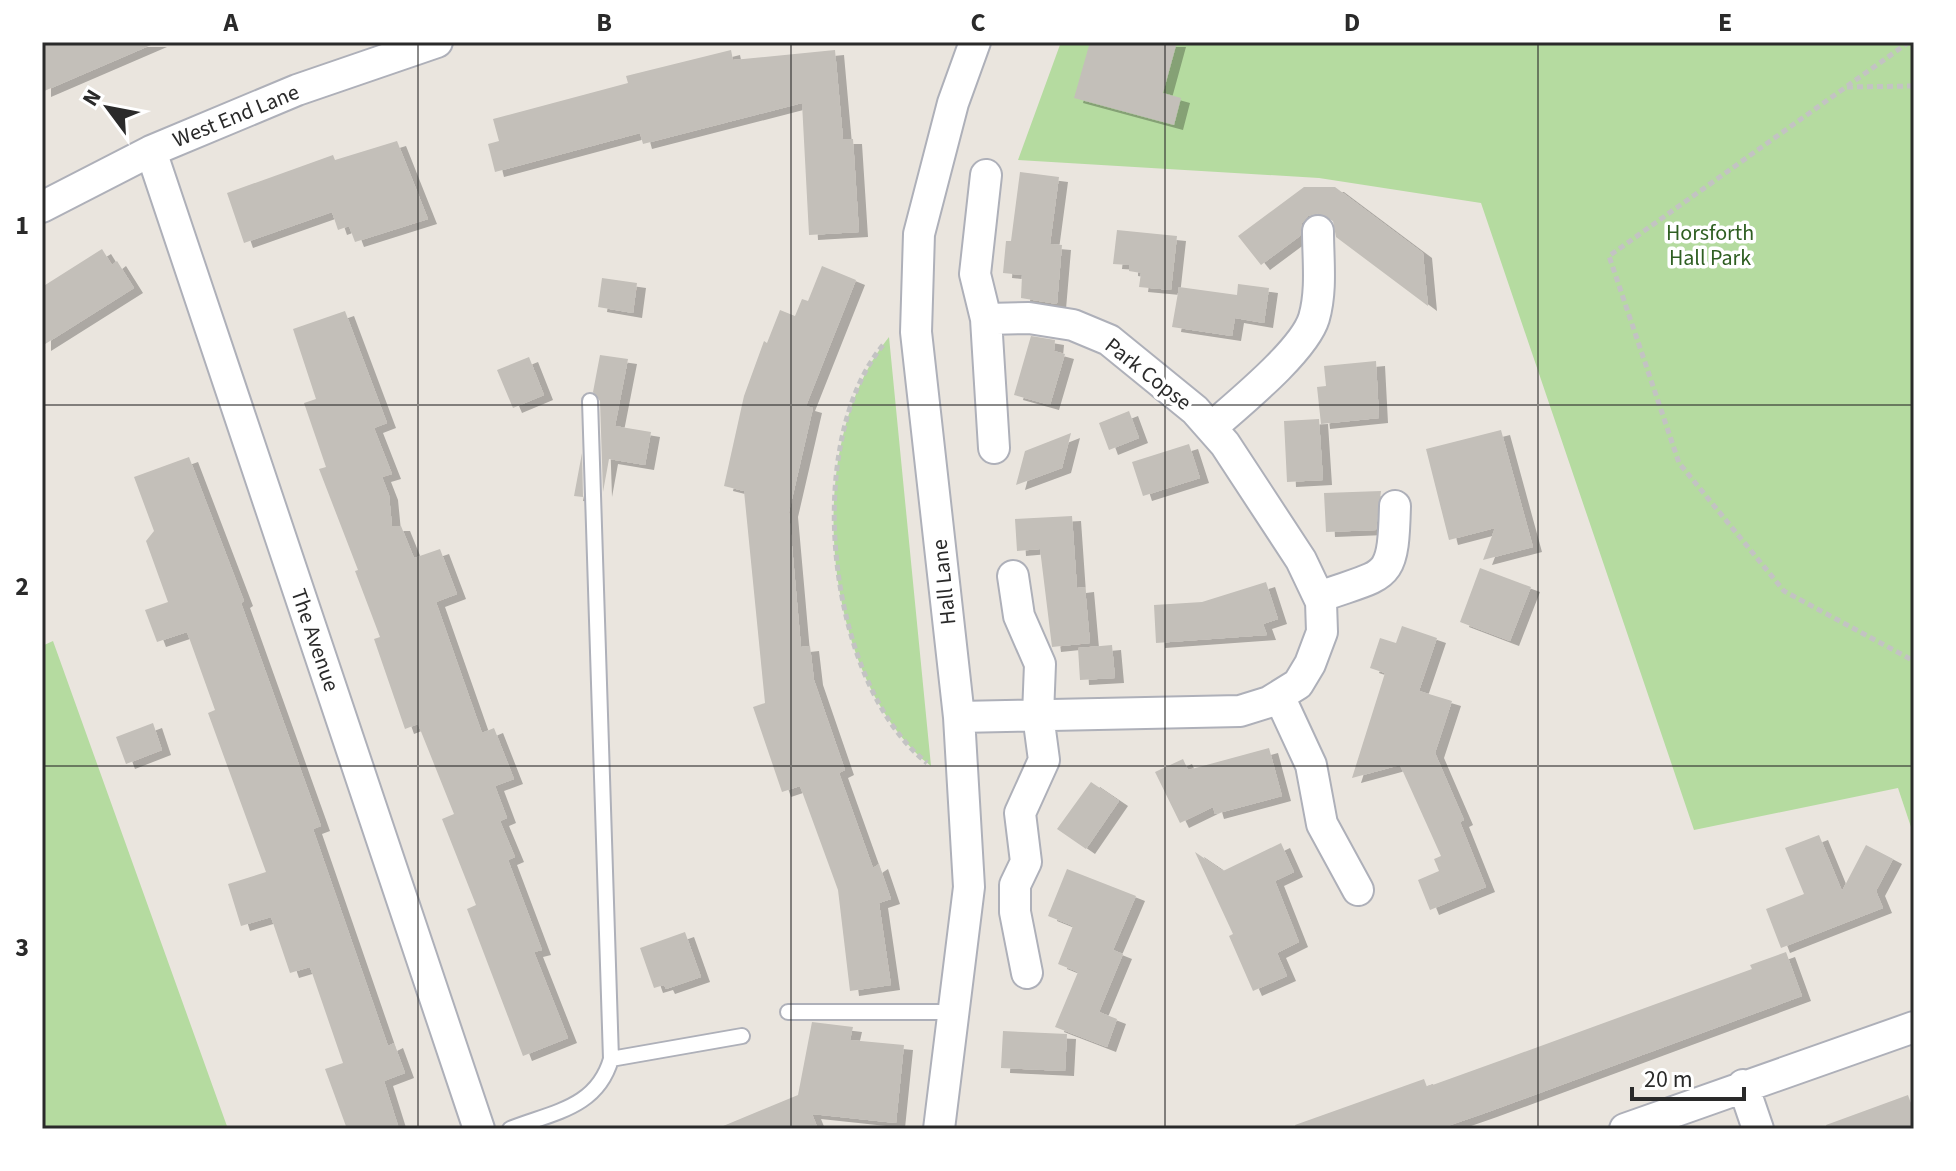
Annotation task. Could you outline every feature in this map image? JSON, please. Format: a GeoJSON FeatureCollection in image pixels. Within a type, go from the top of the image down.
{"type":"FeatureCollection","features":[{"type":"Feature","properties":{"kind":"street","name":"West End Lane"},"geometry":{"type":"LineString","coordinates":[[42,207],[151,151],[297,90],[437,42]]}},
{"type":"Feature","properties":{"kind":"street","name":"Hall Lane"},"geometry":{"type":"LineString","coordinates":[[939,1129],[969,887],[959,717],[916,332],[919,234],[953,103],[975,42]]}},
{"type":"Feature","properties":{"kind":"street","name":"The Avenue"},"geometry":{"type":"LineString","coordinates":[[151,151],[479,1129]]}},
{"type":"Feature","properties":{"kind":"street"},"geometry":{"type":"LineString","coordinates":[[986,175],[975,274],[986,319],[994,448]]}},
{"type":"Feature","properties":{"kind":"street","name":"Park Copse"},"geometry":{"type":"LineString","coordinates":[[1211,428],[1262,382],[1313,322],[1319,294],[1318,231]]}},
{"type":"Feature","properties":{"kind":"street","name":"Park Copse"},"geometry":{"type":"LineString","coordinates":[[959,717],[1240,711],[1279,696],[1298,684],[1310,664],[1322,632],[1319,597],[1301,560],[1225,444],[1195,410],[1109,340],[1058,323],[1029,318],[986,319]]}},
{"type":"Feature","properties":{"kind":"street"},"geometry":{"type":"LineString","coordinates":[[1376,576],[1387,568],[1394,553],[1395,506]]}},
{"type":"Feature","properties":{"kind":"street"},"geometry":{"type":"LineString","coordinates":[[1319,597],[1376,576],[1418,565]]}},
{"type":"Feature","properties":{"kind":"street"},"geometry":{"type":"LineString","coordinates":[[1013,576],[1019,616],[1040,664],[1038,715],[1044,760],[1020,813],[1026,862],[1015,885],[1015,912],[1027,973]]}},
{"type":"Feature","properties":{"kind":"street"},"geometry":{"type":"LineString","coordinates":[[1279,696],[1311,765],[1322,824],[1358,890]]}},
{"type":"Feature","properties":{"kind":"street"},"geometry":{"type":"LineString","coordinates":[[1625,1129],[1914,1027]]}},
{"type":"Feature","properties":{"kind":"street"},"geometry":{"type":"LineString","coordinates":[[1743,1085],[1758,1129]]}},
{"type":"Feature","properties":{"kind":"lane"},"geometry":{"type":"LineString","coordinates":[[510,1129],[590,1097],[605,1081],[611,1059],[590,401]]}},
{"type":"Feature","properties":{"kind":"lane"},"geometry":{"type":"LineString","coordinates":[[788,1012],[953,1012]]}},
{"type":"Feature","properties":{"kind":"lane"},"geometry":{"type":"LineString","coordinates":[[611,1059],[742,1036]]}},
{"type":"Feature","properties":{"kind":"path"},"geometry":{"type":"LineString","coordinates":[[1909,42],[1609,256],[1679,463],[1784,591],[1914,661]]}},
{"type":"Feature","properties":{"kind":"path"},"geometry":{"type":"LineString","coordinates":[[1846,87],[1914,86]]}},
{"type":"Feature","properties":{"kind":"path"},"geometry":{"type":"LineString","coordinates":[[917,300],[868,363],[855,397],[836,478],[834,521],[838,575],[855,654],[874,696],[907,747],[964,796]]}},
{"type":"Feature","properties":{"kind":"green space","name":"Horsforth Hall Park"},"geometry":{"type":"Polygon","coordinates":[[[1061,42],[1914,42],[1914,836],[1898,788],[1694,830],[1481,203],[1319,178],[1018,160],[1061,42]]]}},
{"type":"Feature","properties":{"kind":"green space"},"geometry":{"type":"Polygon","coordinates":[[[889,337],[931,766],[894,727],[866,677],[846,620],[835,559],[834,497],[843,438],[861,383],[889,337]]]}},
{"type":"Feature","properties":{"kind":"green space"},"geometry":{"type":"Polygon","coordinates":[[[53,641],[228,1129],[42,1129],[42,646],[53,641]]]}},
{"type":"Feature","properties":{"kind":"building"},"geometry":{"type":"Polygon","coordinates":[[[42,42],[158,42],[42,92],[42,42]]]}},
{"type":"Feature","properties":{"kind":"building"},"geometry":{"type":"Polygon","coordinates":[[[1090,42],[1177,42],[1163,93],[1181,98],[1174,125],[1074,98],[1090,42]]]}},
{"type":"Feature","properties":{"kind":"building"},"geometry":{"type":"Polygon","coordinates":[[[731,50],[733,60],[835,50],[843,139],[853,139],[859,232],[809,235],[802,103],[643,144],[640,133],[495,172],[488,144],[499,141],[493,119],[628,83],[626,76],[731,50]]]}},
{"type":"Feature","properties":{"kind":"building"},"geometry":{"type":"Polygon","coordinates":[[[397,141],[428,219],[355,242],[349,226],[338,230],[332,212],[244,243],[227,193],[333,155],[335,160],[397,141]]]}},
{"type":"Feature","properties":{"kind":"building"},"geometry":{"type":"Polygon","coordinates":[[[1020,172],[1059,177],[1050,244],[1062,245],[1057,304],[1021,298],[1022,275],[1003,273],[1006,241],[1011,241],[1020,172]]]}},
{"type":"Feature","properties":{"kind":"building"},"geometry":{"type":"Polygon","coordinates":[[[1304,187],[1335,187],[1423,253],[1428,306],[1336,237],[1333,221],[1319,213],[1308,216],[1302,223],[1300,236],[1261,265],[1238,236],[1304,187]]]}},
{"type":"Feature","properties":{"kind":"building"},"geometry":{"type":"Polygon","coordinates":[[[1117,230],[1177,236],[1171,290],[1139,287],[1141,273],[1129,271],[1129,265],[1113,264],[1117,230]]]}},
{"type":"Feature","properties":{"kind":"building"},"geometry":{"type":"Polygon","coordinates":[[[102,249],[112,265],[117,261],[134,288],[42,346],[42,287],[102,249]]]}},
{"type":"Feature","properties":{"kind":"building"},"geometry":{"type":"Polygon","coordinates":[[[822,266],[856,280],[806,406],[813,408],[789,512],[801,647],[810,646],[814,680],[845,770],[839,773],[873,868],[879,864],[891,899],[879,903],[891,985],[850,991],[838,890],[800,786],[782,792],[753,707],[765,703],[744,491],[724,486],[744,396],[764,341],[767,343],[780,310],[795,316],[802,299],[808,301],[822,266]]]}},
{"type":"Feature","properties":{"kind":"building"},"geometry":{"type":"Polygon","coordinates":[[[602,278],[637,283],[633,313],[598,307],[602,278]]]}},
{"type":"Feature","properties":{"kind":"building"},"geometry":{"type":"Polygon","coordinates":[[[1238,284],[1269,288],[1264,323],[1235,318],[1232,336],[1172,327],[1179,287],[1237,295],[1238,284]]]}},
{"type":"Feature","properties":{"kind":"building"},"geometry":{"type":"Polygon","coordinates":[[[345,311],[387,423],[374,428],[392,474],[382,477],[389,495],[392,526],[401,526],[414,558],[440,549],[457,594],[436,602],[482,733],[494,728],[514,779],[495,786],[507,818],[500,821],[515,857],[508,860],[542,950],[534,952],[568,1038],[523,1056],[467,909],[476,905],[442,819],[454,814],[418,724],[405,729],[374,639],[380,637],[355,571],[358,570],[319,469],[326,467],[304,403],[316,399],[293,329],[345,311]]]}},
{"type":"Feature","properties":{"kind":"building"},"geometry":{"type":"Polygon","coordinates":[[[1031,336],[1055,340],[1054,351],[1065,354],[1050,405],[1014,395],[1031,336]]]}},
{"type":"Feature","properties":{"kind":"building"},"geometry":{"type":"Polygon","coordinates":[[[600,355],[628,359],[615,426],[651,432],[645,465],[609,459],[603,492],[600,401],[593,392],[600,355]]]}},
{"type":"Feature","properties":{"kind":"building"},"geometry":{"type":"Polygon","coordinates":[[[529,357],[544,395],[513,408],[497,370],[529,357]]]}},
{"type":"Feature","properties":{"kind":"building"},"geometry":{"type":"Polygon","coordinates":[[[1376,361],[1379,418],[1321,424],[1317,387],[1326,386],[1324,366],[1376,361]]]}},
{"type":"Feature","properties":{"kind":"building"},"geometry":{"type":"Polygon","coordinates":[[[1129,411],[1139,438],[1109,450],[1099,423],[1129,411]]]}},
{"type":"Feature","properties":{"kind":"building"},"geometry":{"type":"Polygon","coordinates":[[[1319,419],[1323,480],[1287,482],[1284,421],[1319,419]]]}},
{"type":"Feature","properties":{"kind":"building"},"geometry":{"type":"Polygon","coordinates":[[[1501,430],[1533,547],[1483,560],[1495,528],[1449,540],[1426,449],[1501,430]]]}},
{"type":"Feature","properties":{"kind":"building"},"geometry":{"type":"Polygon","coordinates":[[[1071,433],[1062,468],[1016,485],[1025,451],[1071,433]]]}},
{"type":"Feature","properties":{"kind":"building"},"geometry":{"type":"Polygon","coordinates":[[[1189,444],[1200,478],[1143,496],[1132,462],[1189,444]]]}},
{"type":"Feature","properties":{"kind":"building"},"geometry":{"type":"Polygon","coordinates":[[[582,453],[583,497],[574,496],[582,453]]]}},
{"type":"Feature","properties":{"kind":"building"},"geometry":{"type":"Polygon","coordinates":[[[189,457],[244,601],[241,603],[321,826],[313,829],[388,1046],[394,1043],[405,1073],[384,1081],[399,1129],[347,1129],[325,1069],[343,1063],[310,967],[290,973],[271,917],[241,926],[228,884],[266,872],[208,713],[215,710],[187,632],[157,642],[145,610],[168,602],[146,541],[154,531],[134,477],[189,457]]]}},
{"type":"Feature","properties":{"kind":"building"},"geometry":{"type":"Polygon","coordinates":[[[1381,491],[1376,530],[1326,532],[1324,493],[1381,491]]]}},
{"type":"Feature","properties":{"kind":"building"},"geometry":{"type":"Polygon","coordinates":[[[1072,516],[1077,588],[1085,587],[1090,643],[1052,647],[1040,549],[1017,551],[1015,519],[1072,516]]]}},
{"type":"Feature","properties":{"kind":"building"},"geometry":{"type":"Polygon","coordinates":[[[1480,568],[1531,587],[1510,641],[1460,622],[1480,568]]]}},
{"type":"Feature","properties":{"kind":"building"},"geometry":{"type":"Polygon","coordinates":[[[1266,582],[1278,619],[1263,624],[1267,635],[1156,643],[1154,605],[1202,602],[1266,582]]]}},
{"type":"Feature","properties":{"kind":"building"},"geometry":{"type":"Polygon","coordinates":[[[1402,626],[1437,638],[1419,691],[1452,701],[1435,753],[1464,820],[1460,822],[1486,887],[1430,910],[1418,880],[1439,871],[1434,859],[1441,856],[1400,765],[1352,778],[1385,673],[1370,668],[1380,638],[1396,643],[1402,626]]]}},
{"type":"Feature","properties":{"kind":"building"},"geometry":{"type":"Polygon","coordinates":[[[1112,645],[1115,678],[1080,680],[1078,648],[1112,645]]]}},
{"type":"Feature","properties":{"kind":"building"},"geometry":{"type":"Polygon","coordinates":[[[153,723],[162,750],[126,764],[116,737],[153,723]]]}},
{"type":"Feature","properties":{"kind":"building"},"geometry":{"type":"Polygon","coordinates":[[[1269,748],[1282,796],[1215,814],[1213,807],[1180,823],[1155,772],[1183,759],[1188,770],[1269,748]]]}},
{"type":"Feature","properties":{"kind":"building"},"geometry":{"type":"Polygon","coordinates":[[[1091,782],[1119,801],[1086,849],[1057,829],[1091,782]]]}},
{"type":"Feature","properties":{"kind":"building"},"geometry":{"type":"Polygon","coordinates":[[[1819,835],[1842,891],[1866,845],[1893,859],[1876,891],[1883,908],[1781,948],[1766,909],[1804,894],[1785,848],[1819,835]]]}},
{"type":"Feature","properties":{"kind":"building"},"geometry":{"type":"Polygon","coordinates":[[[1281,843],[1294,872],[1275,881],[1299,942],[1277,953],[1287,976],[1253,991],[1229,936],[1233,934],[1195,852],[1223,871],[1281,843]]]}},
{"type":"Feature","properties":{"kind":"building"},"geometry":{"type":"Polygon","coordinates":[[[1067,869],[1136,896],[1113,950],[1123,954],[1099,1012],[1117,1019],[1107,1047],[1055,1027],[1078,972],[1058,964],[1073,926],[1048,916],[1067,869]]]}},
{"type":"Feature","properties":{"kind":"building"},"geometry":{"type":"Polygon","coordinates":[[[685,932],[701,977],[666,989],[664,985],[654,988],[640,948],[685,932]]]}},
{"type":"Feature","properties":{"kind":"building"},"geometry":{"type":"Polygon","coordinates":[[[1786,952],[1802,996],[1488,1112],[1439,1129],[1296,1129],[1295,1125],[1424,1079],[1427,1087],[1502,1060],[1752,969],[1750,965],[1786,952]]]}},
{"type":"Feature","properties":{"kind":"building"},"geometry":{"type":"Polygon","coordinates":[[[812,1022],[853,1027],[850,1040],[904,1045],[896,1123],[812,1114],[818,1129],[716,1129],[798,1095],[812,1022]]]}},
{"type":"Feature","properties":{"kind":"building"},"geometry":{"type":"Polygon","coordinates":[[[1003,1031],[1067,1034],[1065,1071],[1001,1068],[1003,1031]]]}},
{"type":"Feature","properties":{"kind":"building"},"geometry":{"type":"Polygon","coordinates":[[[1908,1095],[1914,1112],[1914,1129],[1827,1129],[1826,1125],[1908,1095]]]}}]}
